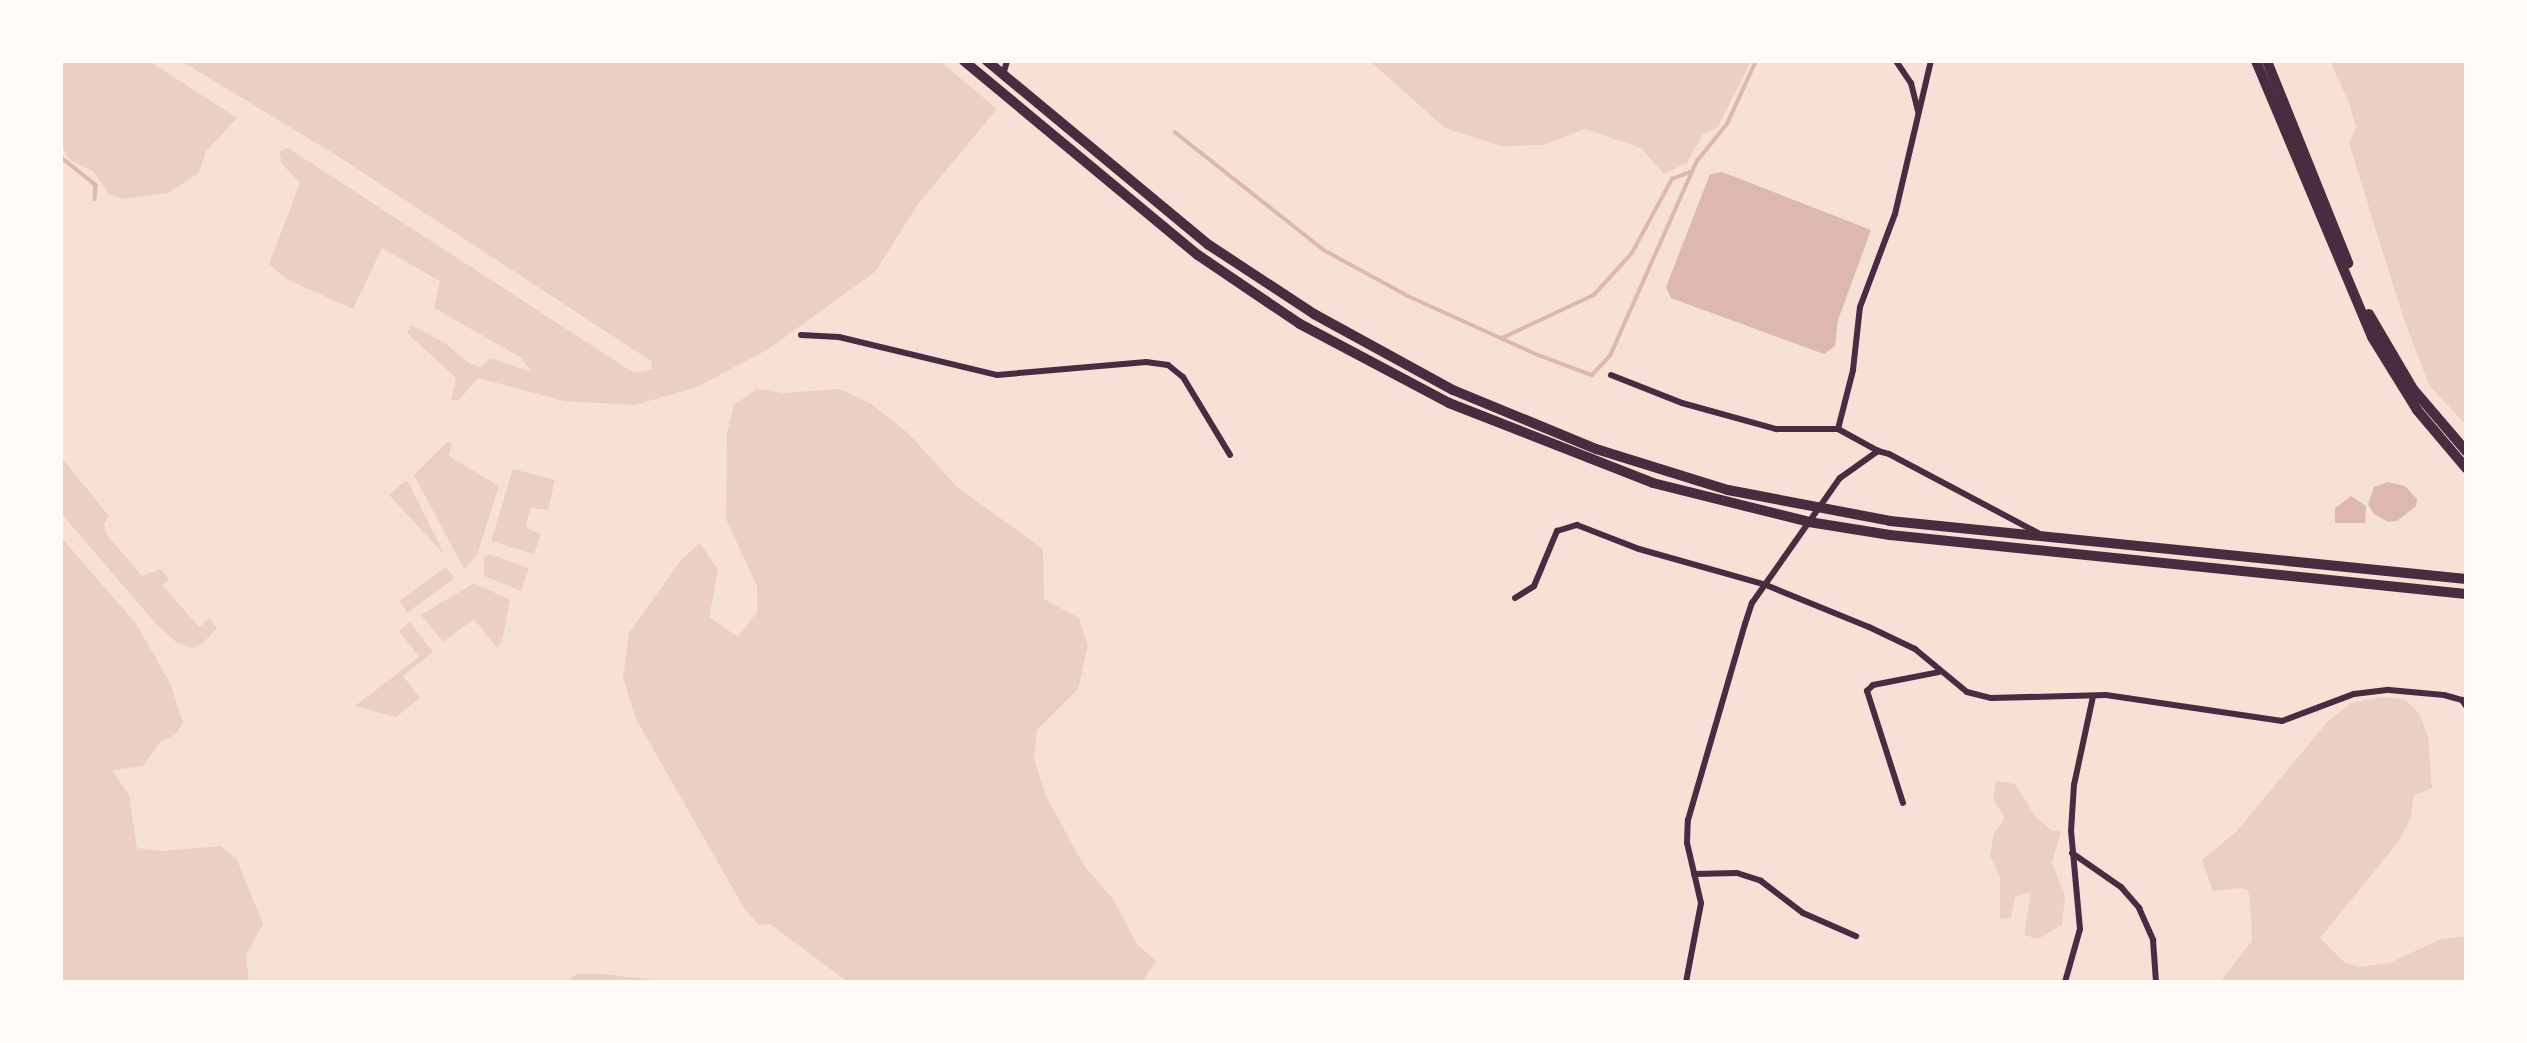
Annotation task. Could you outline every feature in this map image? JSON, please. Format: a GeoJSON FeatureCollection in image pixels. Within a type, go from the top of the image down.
{"type":"FeatureCollection","features":[{"type":"Feature","properties":{"kind":"highway"},"geometry":{"type":"LineString","coordinates":[[964,61],[1198,255],[1300,324],[1449,403],[1586,459],[1722,503],[1809,522],[1949,541],[2466,594]]}},
{"type":"Feature","properties":{"kind":"highway"},"geometry":{"type":"LineString","coordinates":[[987,61],[1209,245],[1314,314],[1453,390],[1596,449],[1657,470],[1817,509],[2049,539],[2466,579]]}},
{"type":"Feature","properties":{"kind":"highway"},"geometry":{"type":"LineString","coordinates":[[2256,61],[2372,337],[2417,410],[2466,468]]}},
{"type":"Feature","properties":{"kind":"highway"},"geometry":{"type":"LineString","coordinates":[[2267,61],[2379,334],[2441,426],[2466,452]]}},
{"type":"Feature","properties":{"kind":"street"},"geometry":{"type":"LineString","coordinates":[[1003,75],[1007,61]]}},
{"type":"Feature","properties":{"kind":"street"},"geometry":{"type":"LineString","coordinates":[[1896,61],[1911,83],[1918,114]]}},
{"type":"Feature","properties":{"kind":"street"},"geometry":{"type":"LineString","coordinates":[[1839,429],[1853,370],[1860,307],[1895,214],[1931,61]]}},
{"type":"Feature","properties":{"kind":"street"},"geometry":{"type":"LineString","coordinates":[[801,335],[839,337],[997,375],[1146,362],[1168,365],[1183,377],[1230,455]]}},
{"type":"Feature","properties":{"kind":"street"},"geometry":{"type":"LineString","coordinates":[[1611,375],[1682,403],[1762,426],[1839,429],[2049,539]]}},
{"type":"Feature","properties":{"kind":"street"},"geometry":{"type":"LineString","coordinates":[[1686,982],[1701,903],[1694,874],[1688,820],[1745,624],[1766,584],[1840,478],[1878,451]]}},
{"type":"Feature","properties":{"kind":"street"},"geometry":{"type":"LineString","coordinates":[[1515,598],[1534,586],[1557,531],[1577,525],[1639,549],[1766,584],[1915,649],[1939,672],[1967,692],[2009,701],[2093,696],[2283,721],[2354,694],[2389,690],[2444,695],[2462,700],[2466,706]]}},
{"type":"Feature","properties":{"kind":"street"},"geometry":{"type":"LineString","coordinates":[[1903,803],[1867,691],[1873,685],[1939,672]]}},
{"type":"Feature","properties":{"kind":"street"},"geometry":{"type":"LineString","coordinates":[[2065,982],[2080,929],[2072,853],[2074,785],[2093,696]]}},
{"type":"Feature","properties":{"kind":"street"},"geometry":{"type":"LineString","coordinates":[[2072,853],[2120,887],[2139,908],[2153,940],[2156,982]]}},
{"type":"Feature","properties":{"kind":"street"},"geometry":{"type":"LineString","coordinates":[[1694,874],[1737,873],[1761,881],[1803,913],[1856,936]]}},
{"type":"Feature","properties":{"kind":"shaded area"},"geometry":{"type":"Polygon","coordinates":[[[61,61],[149,61],[237,118],[206,151],[199,173],[168,193],[122,199],[109,194],[93,171],[70,160],[61,145],[61,61]]]}},
{"type":"Feature","properties":{"kind":"shaded area"},"geometry":{"type":"Polygon","coordinates":[[[181,61],[940,61],[997,109],[918,204],[875,272],[767,350],[697,387],[635,405],[564,401],[478,378],[459,400],[451,400],[456,378],[407,333],[411,325],[445,343],[470,364],[481,367],[490,358],[532,372],[520,357],[434,308],[440,281],[382,248],[353,309],[288,280],[269,264],[300,183],[282,164],[279,151],[288,148],[634,373],[652,369],[651,361],[336,155],[181,61]]]}},
{"type":"Feature","properties":{"kind":"shaded area"},"geometry":{"type":"Polygon","coordinates":[[[1370,61],[1751,61],[1718,127],[1703,134],[1687,163],[1664,174],[1641,148],[1585,129],[1544,145],[1501,146],[1445,128],[1370,61]]]}},
{"type":"Feature","properties":{"kind":"shaded area"},"geometry":{"type":"Polygon","coordinates":[[[2330,61],[2466,61],[2466,425],[2429,385],[2403,317],[2349,143],[2356,127],[2349,103],[2330,61]]]}},
{"type":"Feature","properties":{"kind":"shaded area"},"geometry":{"type":"Polygon","coordinates":[[[1722,172],[1871,230],[1838,320],[1835,346],[1824,354],[1671,298],[1666,287],[1710,174],[1722,172]]]}},
{"type":"Feature","properties":{"kind":"shaded area"},"geometry":{"type":"Polygon","coordinates":[[[757,389],[783,393],[839,389],[870,403],[908,433],[957,487],[1043,549],[1044,599],[1079,618],[1088,645],[1078,689],[1037,730],[1034,759],[1045,794],[1084,866],[1113,899],[1137,944],[1156,961],[1142,982],[848,982],[770,924],[759,925],[744,908],[636,719],[623,678],[629,633],[681,560],[700,543],[718,570],[709,617],[738,637],[757,612],[757,586],[726,519],[727,434],[734,405],[757,389]]]}},
{"type":"Feature","properties":{"kind":"shaded area"},"geometry":{"type":"Polygon","coordinates":[[[447,442],[452,443],[449,456],[499,486],[477,555],[464,569],[414,475],[447,442]]]}},
{"type":"Feature","properties":{"kind":"shaded area"},"geometry":{"type":"Polygon","coordinates":[[[61,457],[109,516],[104,524],[107,535],[142,576],[161,569],[169,579],[162,585],[199,627],[210,618],[217,628],[203,643],[192,648],[176,642],[156,624],[61,513],[61,457]]]}},
{"type":"Feature","properties":{"kind":"shaded area"},"geometry":{"type":"Polygon","coordinates":[[[513,469],[555,480],[548,510],[531,508],[526,524],[528,529],[541,534],[534,554],[491,541],[513,469]]]}},
{"type":"Feature","properties":{"kind":"shaded area"},"geometry":{"type":"Polygon","coordinates":[[[405,481],[408,482],[444,554],[389,495],[405,481]]]}},
{"type":"Feature","properties":{"kind":"shaded area"},"geometry":{"type":"Polygon","coordinates":[[[2388,482],[2405,486],[2417,499],[2416,506],[2397,521],[2388,522],[2374,514],[2368,504],[2374,487],[2388,482]]]}},
{"type":"Feature","properties":{"kind":"shaded area"},"geometry":{"type":"Polygon","coordinates":[[[2351,496],[2366,506],[2365,523],[2335,523],[2335,508],[2351,496]]]}},
{"type":"Feature","properties":{"kind":"shaded area"},"geometry":{"type":"Polygon","coordinates":[[[61,537],[137,625],[171,685],[183,723],[175,735],[160,742],[143,766],[112,770],[129,795],[137,848],[161,851],[221,846],[237,860],[263,924],[246,955],[249,982],[61,982],[61,537]]]}},
{"type":"Feature","properties":{"kind":"shaded area"},"geometry":{"type":"Polygon","coordinates":[[[490,554],[529,568],[521,591],[484,576],[484,557],[490,554]]]}},
{"type":"Feature","properties":{"kind":"shaded area"},"geometry":{"type":"Polygon","coordinates":[[[446,567],[454,578],[407,612],[399,601],[446,567]]]}},
{"type":"Feature","properties":{"kind":"shaded area"},"geometry":{"type":"Polygon","coordinates":[[[474,583],[510,600],[502,642],[497,648],[474,619],[443,642],[421,615],[474,583]]]}},
{"type":"Feature","properties":{"kind":"shaded area"},"geometry":{"type":"Polygon","coordinates":[[[410,622],[433,652],[403,676],[420,698],[396,717],[355,706],[419,657],[399,631],[410,622]]]}},
{"type":"Feature","properties":{"kind":"shaded area"},"geometry":{"type":"Polygon","coordinates":[[[2381,697],[2404,699],[2419,713],[2428,736],[2432,788],[2414,795],[2411,817],[2399,841],[2320,938],[2344,962],[2359,967],[2389,963],[2441,939],[2466,936],[2466,982],[2220,982],[2252,941],[2250,902],[2248,890],[2242,888],[2213,891],[2202,860],[2237,831],[2328,721],[2351,703],[2381,697]]]}},
{"type":"Feature","properties":{"kind":"shaded area"},"geometry":{"type":"Polygon","coordinates":[[[1996,781],[2015,784],[2035,816],[2052,831],[2061,831],[2052,863],[2065,896],[2062,925],[2038,939],[2024,935],[2031,892],[2015,897],[2011,918],[2000,919],[2000,877],[1990,856],[1994,833],[2005,818],[1993,799],[1996,781]]]}},
{"type":"Feature","properties":{"kind":"shaded area"},"geometry":{"type":"Polygon","coordinates":[[[577,974],[603,974],[676,982],[565,982],[577,974]]]}},
{"type":"Feature","properties":{"kind":"waterway"},"geometry":{"type":"LineString","coordinates":[[1175,132],[1324,250],[1408,296],[1538,355],[1592,375],[1610,356],[1697,161],[1727,124],[1756,61]]}},
{"type":"Feature","properties":{"kind":"waterway"},"geometry":{"type":"LineString","coordinates":[[61,157],[96,185],[95,199]]}},
{"type":"Feature","properties":{"kind":"waterway"},"geometry":{"type":"LineString","coordinates":[[1502,338],[1594,295],[1632,253],[1672,179],[1693,171]]}}]}
